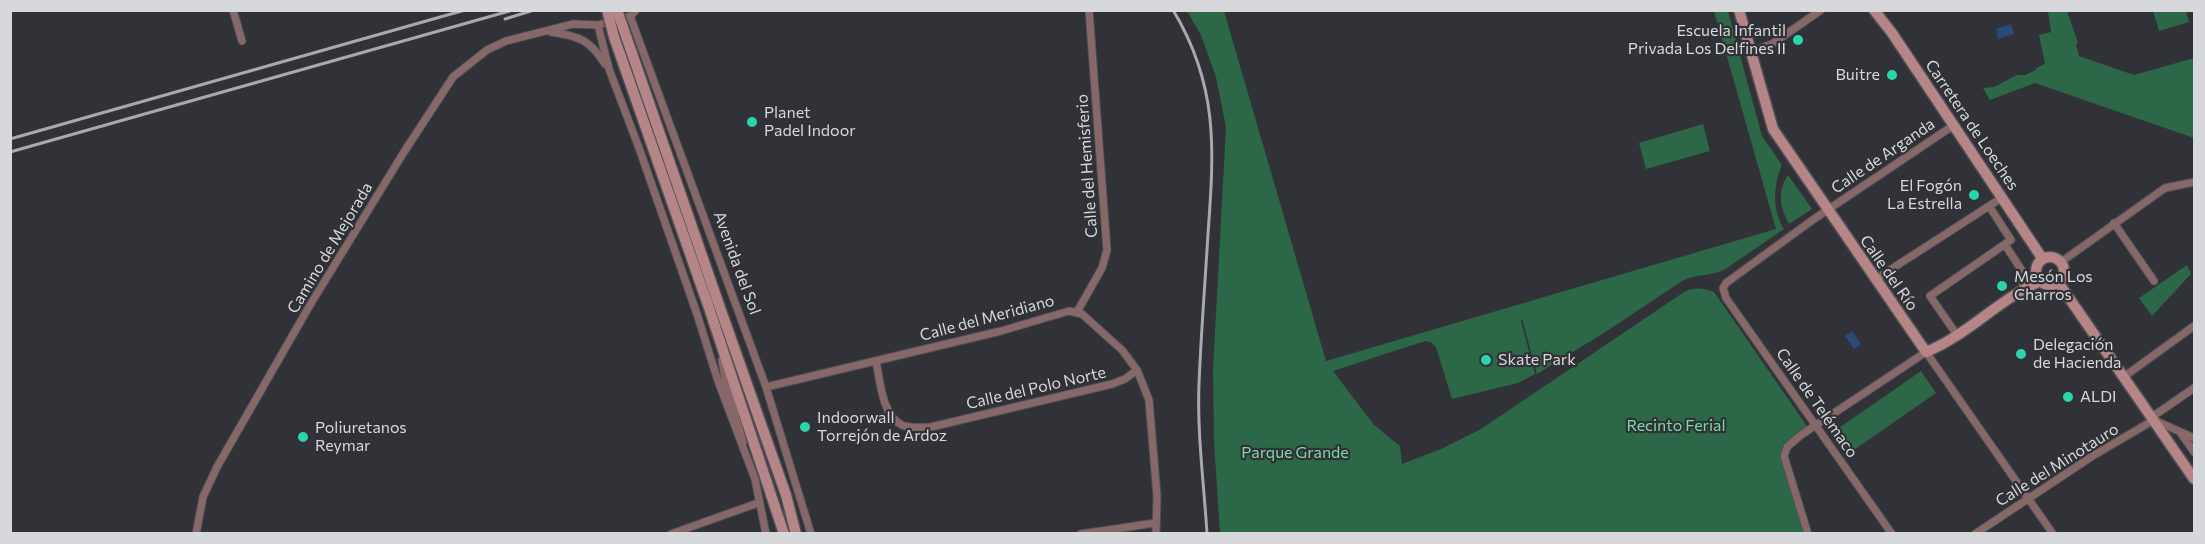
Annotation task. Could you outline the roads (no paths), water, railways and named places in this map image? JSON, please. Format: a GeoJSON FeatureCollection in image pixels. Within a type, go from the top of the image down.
{"type":"FeatureCollection","features":[{"type":"Feature","properties":{"kind":"street"},"geometry":{"type":"LineString","coordinates":[[233,10],[242,41]]}},
{"type":"Feature","properties":{"kind":"street","name":"Avenida del Sol"},"geometry":{"type":"LineString","coordinates":[[607,10],[614,37],[786,495],[796,534]]}},
{"type":"Feature","properties":{"kind":"street","name":"Avenida del Sol"},"geometry":{"type":"LineString","coordinates":[[617,10],[713,304],[717,332],[784,534]]}},
{"type":"Feature","properties":{"kind":"street","name":"Calle del Hemisferio"},"geometry":{"type":"LineString","coordinates":[[1077,312],[1102,268],[1107,250],[1089,10]]}},
{"type":"Feature","properties":{"kind":"street","name":"Calle del Río"},"geometry":{"type":"LineString","coordinates":[[1739,10],[1773,129],[2053,534]]}},
{"type":"Feature","properties":{"kind":"street"},"geometry":{"type":"LineString","coordinates":[[1750,52],[1772,44],[1821,10]]}},
{"type":"Feature","properties":{"kind":"street","name":"Carretera de Loeches"},"geometry":{"type":"LineString","coordinates":[[1874,10],[2003,197],[2042,258]]}},
{"type":"Feature","properties":{"kind":"street"},"geometry":{"type":"LineString","coordinates":[[1885,10],[1886,25]]}},
{"type":"Feature","properties":{"kind":"street","name":"Avenida del Sol"},"geometry":{"type":"LineString","coordinates":[[598,25],[633,13],[766,387],[812,534]]}},
{"type":"Feature","properties":{"kind":"street","name":"Camino de Mejorada"},"geometry":{"type":"LineString","coordinates":[[196,534],[203,498],[217,467],[310,305],[453,77],[487,50],[497,45],[530,34],[573,24],[598,25]]}},
{"type":"Feature","properties":{"kind":"street"},"geometry":{"type":"LineString","coordinates":[[598,25],[609,69],[697,314],[733,423],[755,479],[766,534]]}},
{"type":"Feature","properties":{"kind":"street","name":"Camino de Mejorada"},"geometry":{"type":"LineString","coordinates":[[545,31],[582,38],[597,51],[609,69]]}},
{"type":"Feature","properties":{"kind":"street","name":"Calle de Arganda"},"geometry":{"type":"LineString","coordinates":[[1723,288],[1726,283],[1769,251],[1954,125]]}},
{"type":"Feature","properties":{"kind":"street"},"geometry":{"type":"LineString","coordinates":[[2061,262],[2165,188],[2194,182]]}},
{"type":"Feature","properties":{"kind":"street"},"geometry":{"type":"LineString","coordinates":[[1876,279],[2003,197]]}},
{"type":"Feature","properties":{"kind":"street"},"geometry":{"type":"LineString","coordinates":[[1957,335],[1930,296],[2011,240],[1989,206]]}},
{"type":"Feature","properties":{"kind":"street"},"geometry":{"type":"LineString","coordinates":[[2114,223],[2154,282]]}},
{"type":"Feature","properties":{"kind":"street"},"geometry":{"type":"LineString","coordinates":[[2005,245],[2023,272],[2023,291]]}},
{"type":"Feature","properties":{"kind":"street"},"geometry":{"type":"LineString","coordinates":[[2052,256],[2061,262],[2064,273],[2058,282],[2050,285],[2042,282],[2036,271],[2042,258],[2052,256]]}},
{"type":"Feature","properties":{"kind":"street"},"geometry":{"type":"LineString","coordinates":[[1808,534],[1784,456],[1787,447],[1926,352],[1957,335],[2023,291],[2042,282]]}},
{"type":"Feature","properties":{"kind":"street"},"geometry":{"type":"LineString","coordinates":[[2058,282],[2194,479]]}},
{"type":"Feature","properties":{"kind":"street","name":"Calle de Telémaco"},"geometry":{"type":"LineString","coordinates":[[1723,288],[1726,298],[1892,534]]}},
{"type":"Feature","properties":{"kind":"street","name":"Calle del Meridiano"},"geometry":{"type":"LineString","coordinates":[[766,387],[1001,331],[1058,313],[1077,312],[1109,336],[1137,370],[1149,400],[1156,496],[1156,534]]}},
{"type":"Feature","properties":{"kind":"street"},"geometry":{"type":"LineString","coordinates":[[2125,376],[2194,326]]}},
{"type":"Feature","properties":{"kind":"street"},"geometry":{"type":"LineString","coordinates":[[717,332],[725,379],[745,450]]}},
{"type":"Feature","properties":{"kind":"street","name":"Calle del Polo Norte"},"geometry":{"type":"LineString","coordinates":[[876,361],[888,411],[893,419],[902,425],[915,428],[931,427],[1112,384],[1125,379],[1137,370]]}},
{"type":"Feature","properties":{"kind":"street","name":"Calle del Minotauro"},"geometry":{"type":"LineString","coordinates":[[1975,534],[2153,419],[2194,388]]}},
{"type":"Feature","properties":{"kind":"street"},"geometry":{"type":"LineString","coordinates":[[2153,419],[2194,438]]}},
{"type":"Feature","properties":{"kind":"street"},"geometry":{"type":"LineString","coordinates":[[2180,431],[2194,452]]}},
{"type":"Feature","properties":{"kind":"street"},"geometry":{"type":"LineString","coordinates":[[671,534],[758,503]]}},
{"type":"Feature","properties":{"kind":"street"},"geometry":{"type":"LineString","coordinates":[[1081,534],[1155,524]]}},
{"type":"Feature","properties":{"kind":"water"},"geometry":{"type":"Polygon","coordinates":[[[2011,24],[2014,34],[1998,39],[1996,29],[2011,24]]]}},
{"type":"Feature","properties":{"kind":"water"},"geometry":{"type":"Polygon","coordinates":[[[1852,331],[1861,344],[1854,349],[1845,336],[1852,331]]]}},
{"type":"Feature","properties":{"kind":"railway"},"geometry":{"type":"LineString","coordinates":[[10,139],[465,10]]}},
{"type":"Feature","properties":{"kind":"railway"},"geometry":{"type":"LineString","coordinates":[[10,152],[513,10]]}},
{"type":"Feature","properties":{"kind":"railway"},"geometry":{"type":"LineString","coordinates":[[505,19],[534,10]]}},
{"type":"Feature","properties":{"kind":"railway"},"geometry":{"type":"LineString","coordinates":[[1173,10],[1199,65],[1206,92],[1212,146],[1199,402],[1207,534]]}},
{"type":"Feature","properties":{"kind":"place","name":"Escuela Infantil Privada Los Delfines II"},"geometry":{"type":"Point","coordinates":[1798,40]}},
{"type":"Feature","properties":{"kind":"place","name":"Buitre"},"geometry":{"type":"Point","coordinates":[1892,75]}},
{"type":"Feature","properties":{"kind":"place","name":"Planet Padel Indoor"},"geometry":{"type":"Point","coordinates":[752,122]}},
{"type":"Feature","properties":{"kind":"place","name":"El Fogón La Estrella"},"geometry":{"type":"Point","coordinates":[1974,195]}},
{"type":"Feature","properties":{"kind":"place","name":"Mesón Los Charros"},"geometry":{"type":"Point","coordinates":[2002,286]}},
{"type":"Feature","properties":{"kind":"place","name":"Delegación de Hacienda"},"geometry":{"type":"Point","coordinates":[2021,354]}},
{"type":"Feature","properties":{"kind":"place","name":"Skate Park"},"geometry":{"type":"Point","coordinates":[1486,360]}},
{"type":"Feature","properties":{"kind":"place","name":"ALDI"},"geometry":{"type":"Point","coordinates":[2068,397]}},
{"type":"Feature","properties":{"kind":"place","name":"Indoorwall Torrejón de Ardoz"},"geometry":{"type":"Point","coordinates":[805,427]}},
{"type":"Feature","properties":{"kind":"place","name":"Poliuretanos Reymar"},"geometry":{"type":"Point","coordinates":[303,437]}},
{"type":"Feature","properties":{"kind":"park label","name":"Recinto Ferial"},"geometry":{"type":"Point","coordinates":[1676,426]}},
{"type":"Feature","properties":{"kind":"park label","name":"Parque Grande"},"geometry":{"type":"Point","coordinates":[1295,453]}}]}
